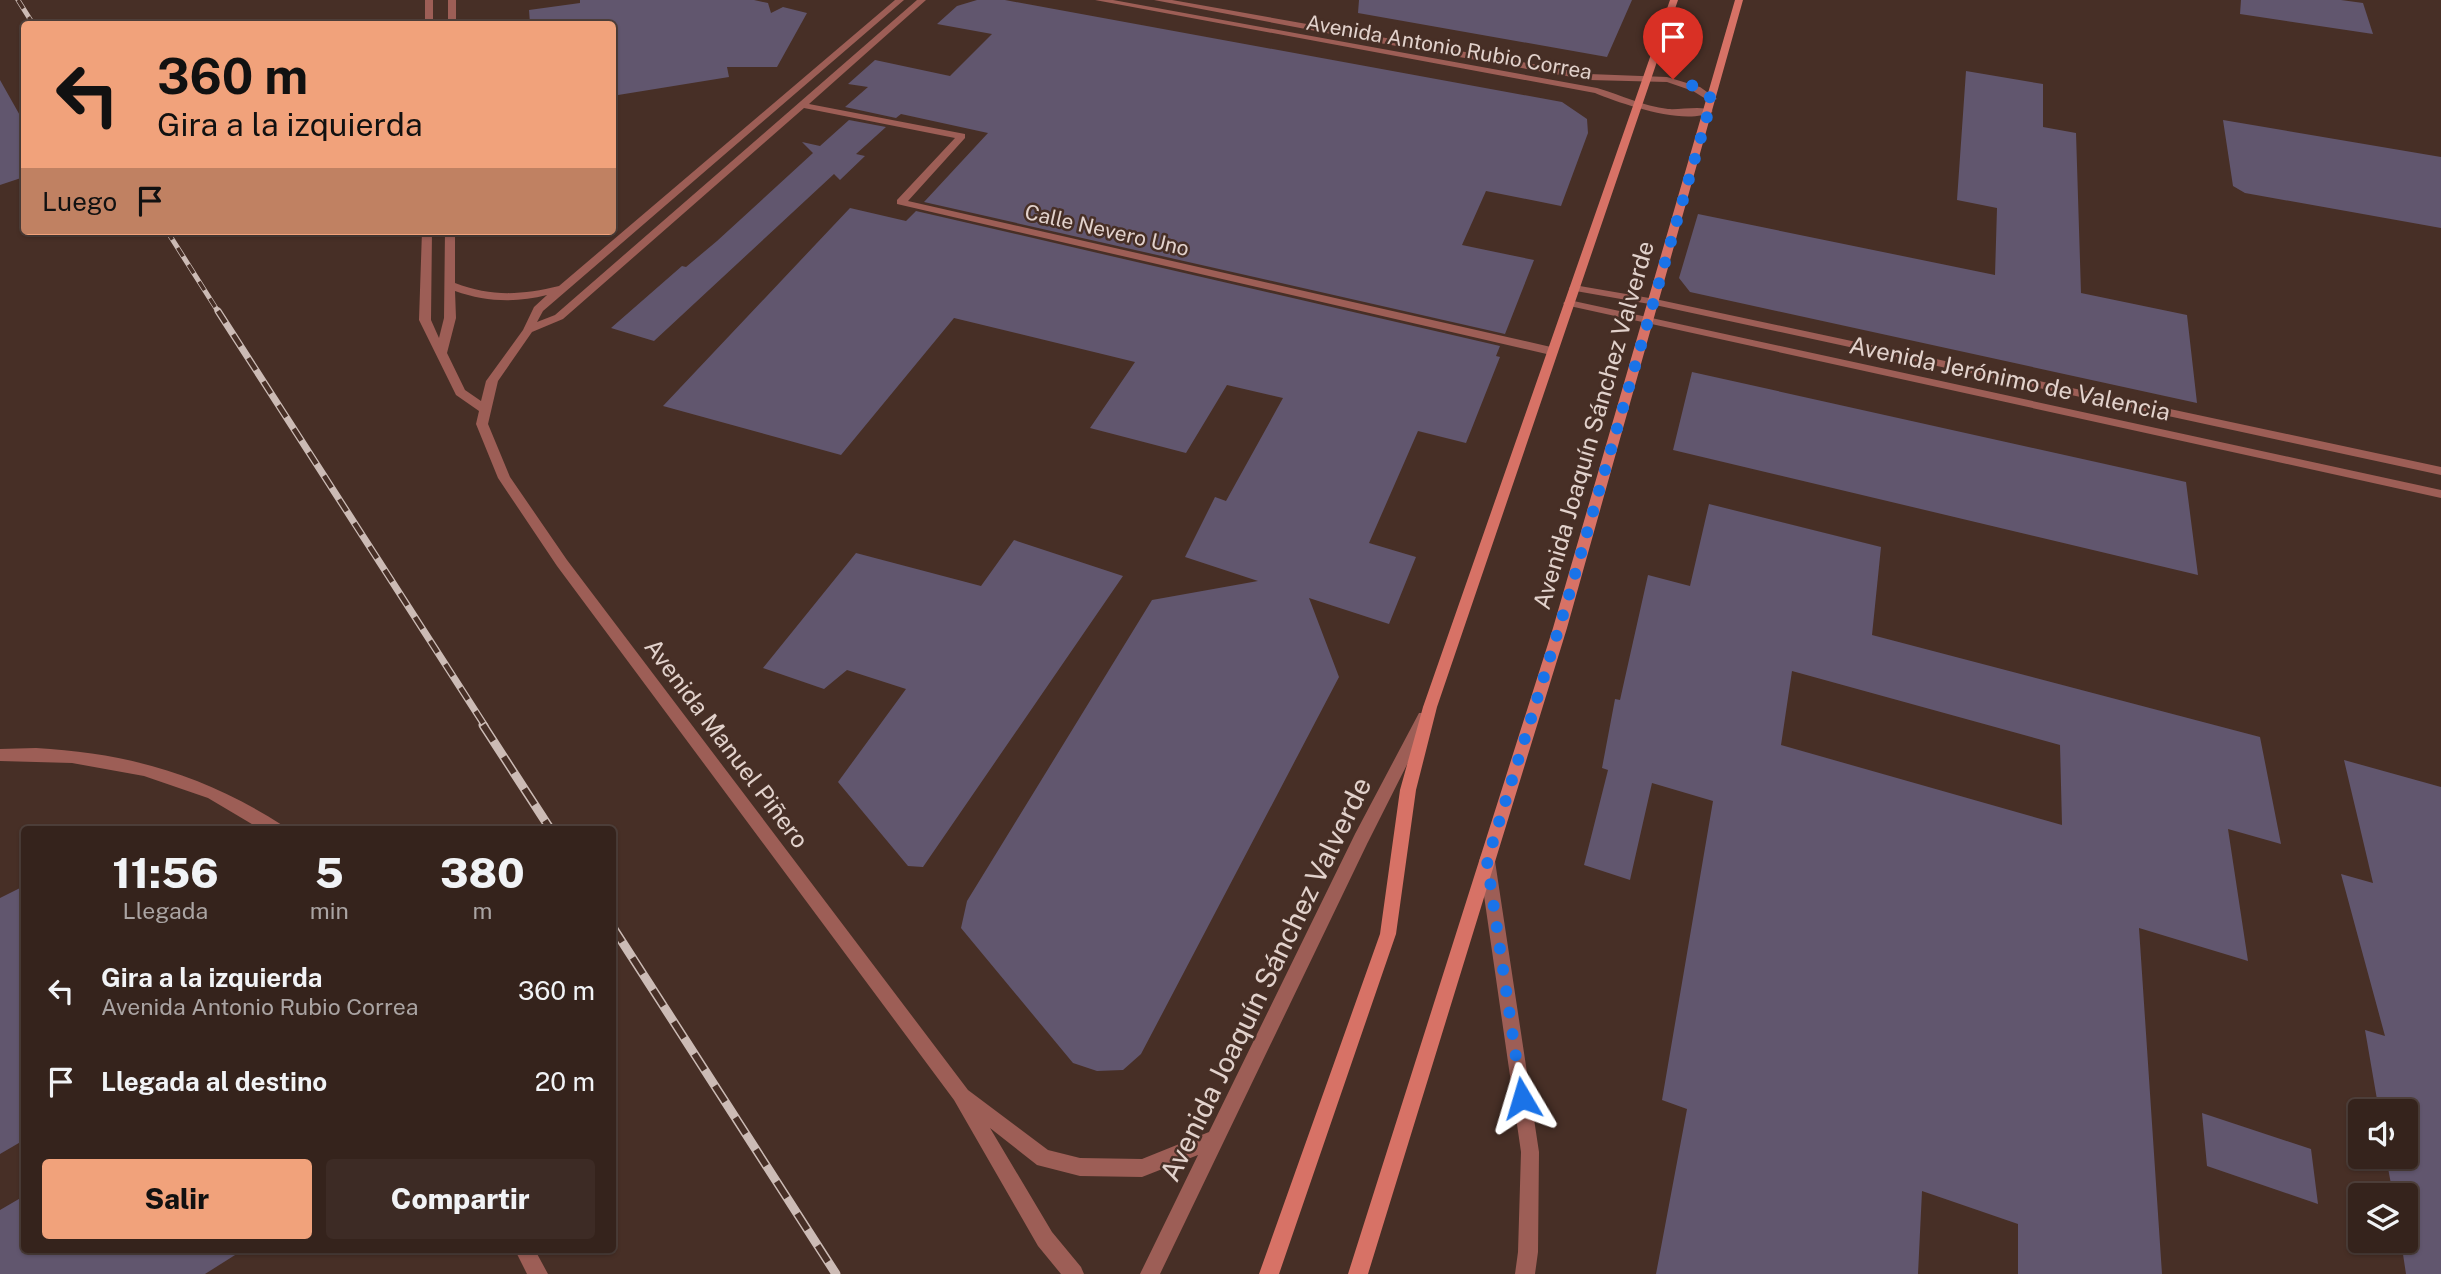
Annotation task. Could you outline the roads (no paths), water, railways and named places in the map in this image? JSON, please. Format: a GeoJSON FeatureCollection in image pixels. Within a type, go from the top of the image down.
{"type":"FeatureCollection","features":[{"type":"Feature","properties":{"kind":"main road","name":"Avenida Joaquín Sánchez Valverde"},"geometry":{"type":"LineString","coordinates":[[1269,1274],[1388,934],[1408,790],[1430,707],[1551,351],[1675,0]]}},
{"type":"Feature","properties":{"kind":"main road","name":"Avenida Joaquín Sánchez Valverde"},"geometry":{"type":"LineString","coordinates":[[1358,1274],[1487,861],[1650,321],[1739,0]]}},
{"type":"Feature","properties":{"kind":"street"},"geometry":{"type":"LineString","coordinates":[[429,0],[429,21]]}},
{"type":"Feature","properties":{"kind":"street"},"geometry":{"type":"LineString","coordinates":[[452,0],[452,21]]}},
{"type":"Feature","properties":{"kind":"street","name":"Avenida Manuel Piñero"},"geometry":{"type":"LineString","coordinates":[[900,0],[538,309],[528,330],[492,381],[482,424],[504,478],[562,564],[960,1094],[1045,1239],[1074,1274]]}},
{"type":"Feature","properties":{"kind":"street"},"geometry":{"type":"LineString","coordinates":[[528,330],[559,317],[922,0]]}},
{"type":"Feature","properties":{"kind":"street","name":"Avenida Antonio Rubio Correa"},"geometry":{"type":"LineString","coordinates":[[1099,0],[1597,91],[1637,107],[1684,115],[1710,105],[1685,83],[1648,76],[1594,78],[1158,0]]}},
{"type":"Feature","properties":{"kind":"street","name":"Calle Nevero Uno"},"geometry":{"type":"LineString","coordinates":[[802,105],[962,136],[901,202],[1551,351]]}},
{"type":"Feature","properties":{"kind":"street"},"geometry":{"type":"LineString","coordinates":[[427,235],[425,320],[460,392],[485,409]]}},
{"type":"Feature","properties":{"kind":"street"},"geometry":{"type":"LineString","coordinates":[[441,353],[450,318],[450,235]]}},
{"type":"Feature","properties":{"kind":"street"},"geometry":{"type":"LineString","coordinates":[[450,285],[489,299],[525,299],[564,288]]}},
{"type":"Feature","properties":{"kind":"street","name":"Avenida Jerónimo de Valencia"},"geometry":{"type":"LineString","coordinates":[[1574,288],[1655,302],[2441,471]]}},
{"type":"Feature","properties":{"kind":"street","name":"Avenida Jerónimo de Valencia"},"geometry":{"type":"LineString","coordinates":[[1569,303],[2441,494]]}},
{"type":"Feature","properties":{"kind":"street","name":"Avenida Joaquín Sánchez Valverde"},"geometry":{"type":"LineString","coordinates":[[1150,1274],[1361,839],[1430,707]]}},
{"type":"Feature","properties":{"kind":"street"},"geometry":{"type":"LineString","coordinates":[[0,755],[104,758],[183,782],[254,813],[271,826]]}},
{"type":"Feature","properties":{"kind":"street","name":"Avenida Joaquín Sánchez Valverde"},"geometry":{"type":"LineString","coordinates":[[1487,861],[1530,1152],[1525,1274]]}},
{"type":"Feature","properties":{"kind":"street","name":"Avenida Manuel Piñero"},"geometry":{"type":"LineString","coordinates":[[960,1094],[1044,1158],[1080,1167],[1142,1168],[1217,1138]]}},
{"type":"Feature","properties":{"kind":"street"},"geometry":{"type":"LineString","coordinates":[[528,1253],[538,1274]]}},
{"type":"Feature","properties":{"kind":"railway"},"geometry":{"type":"LineString","coordinates":[[18,0],[31,21]]}},
{"type":"Feature","properties":{"kind":"railway"},"geometry":{"type":"LineString","coordinates":[[170,235],[219,313]]}},
{"type":"Feature","properties":{"kind":"railway"},"geometry":{"type":"LineString","coordinates":[[218,311],[485,726]]}},
{"type":"Feature","properties":{"kind":"railway"},"geometry":{"type":"LineString","coordinates":[[483,725],[548,826]]}},
{"type":"Feature","properties":{"kind":"railway"},"geometry":{"type":"LineString","coordinates":[[616,932],[836,1274]]}}]}
